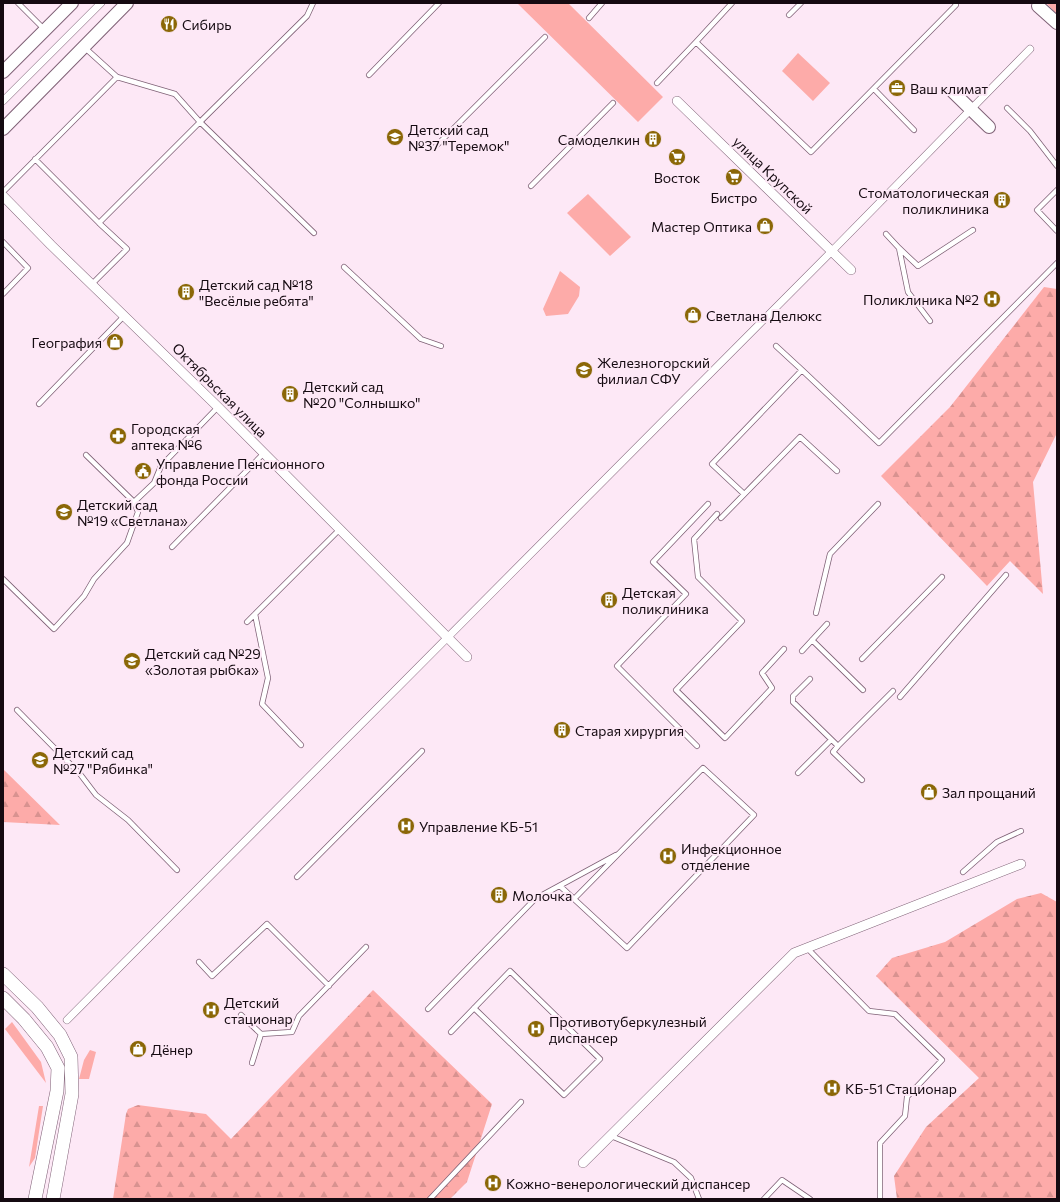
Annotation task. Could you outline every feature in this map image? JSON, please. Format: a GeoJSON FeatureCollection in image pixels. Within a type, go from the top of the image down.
{"type":"FeatureCollection","features":[{"type":"Feature","properties":{"kind":"main road"},"geometry":{"type":"LineString","coordinates":[[3,974],[37,1007],[76,1054],[72,1094],[53,1199]]}},
{"type":"Feature","properties":{"kind":"main road"},"geometry":{"type":"LineString","coordinates":[[3,998],[24,1019],[48,1047],[58,1068],[57,1092],[35,1199]]}},
{"type":"Feature","properties":{"kind":"main road"},"geometry":{"type":"LineString","coordinates":[[24,1019],[37,1007]]}},
{"type":"Feature","properties":{"kind":"main road"},"geometry":{"type":"LineString","coordinates":[[52,1055],[76,1054]]}},
{"type":"Feature","properties":{"kind":"street"},"geometry":{"type":"LineString","coordinates":[[3,72],[72,3]]}},
{"type":"Feature","properties":{"kind":"street"},"geometry":{"type":"LineString","coordinates":[[3,101],[101,3]]}},
{"type":"Feature","properties":{"kind":"street"},"geometry":{"type":"LineString","coordinates":[[3,129],[127,3]]}},
{"type":"Feature","properties":{"kind":"street"},"geometry":{"type":"LineString","coordinates":[[1037,5],[1057,23]]}},
{"type":"Feature","properties":{"kind":"street"},"geometry":{"type":"LineString","coordinates":[[67,1020],[832,251],[1030,49]]}},
{"type":"Feature","properties":{"kind":"street"},"geometry":{"type":"LineString","coordinates":[[952,92],[989,127]]}},
{"type":"Feature","properties":{"kind":"street","name":"улица Крупской"},"geometry":{"type":"LineString","coordinates":[[677,101],[851,270]]}},
{"type":"Feature","properties":{"kind":"street","name":"Октябрьская улица"},"geometry":{"type":"LineString","coordinates":[[3,196],[218,407],[467,657]]}},
{"type":"Feature","properties":{"kind":"street"},"geometry":{"type":"LineString","coordinates":[[583,1163],[794,953],[1021,864]]}},
{"type":"Feature","properties":{"kind":"lane"},"geometry":{"type":"LineString","coordinates":[[18,3],[45,30]]}},
{"type":"Feature","properties":{"kind":"lane"},"geometry":{"type":"LineString","coordinates":[[99,223],[307,16],[313,3]]}},
{"type":"Feature","properties":{"kind":"lane"},"geometry":{"type":"LineString","coordinates":[[369,75],[439,3]]}},
{"type":"Feature","properties":{"kind":"lane"},"geometry":{"type":"LineString","coordinates":[[589,18],[602,3]]}},
{"type":"Feature","properties":{"kind":"lane"},"geometry":{"type":"LineString","coordinates":[[657,83],[732,3]]}},
{"type":"Feature","properties":{"kind":"lane"},"geometry":{"type":"LineString","coordinates":[[789,15],[801,3]]}},
{"type":"Feature","properties":{"kind":"lane"},"geometry":{"type":"LineString","coordinates":[[696,42],[811,152],[956,5],[955,3]]}},
{"type":"Feature","properties":{"kind":"lane"},"geometry":{"type":"LineString","coordinates":[[433,149],[545,37]]}},
{"type":"Feature","properties":{"kind":"lane"},"geometry":{"type":"LineString","coordinates":[[84,47],[116,77],[175,94],[200,122],[314,233]]}},
{"type":"Feature","properties":{"kind":"lane"},"geometry":{"type":"LineString","coordinates":[[3,192],[116,77]]}},
{"type":"Feature","properties":{"kind":"lane"},"geometry":{"type":"LineString","coordinates":[[874,89],[914,130]]}},
{"type":"Feature","properties":{"kind":"lane"},"geometry":{"type":"LineString","coordinates":[[530,186],[613,103]]}},
{"type":"Feature","properties":{"kind":"lane"},"geometry":{"type":"LineString","coordinates":[[1008,108],[1030,131],[1057,166]]}},
{"type":"Feature","properties":{"kind":"lane"},"geometry":{"type":"LineString","coordinates":[[35,159],[127,249],[92,284]]}},
{"type":"Feature","properties":{"kind":"lane"},"geometry":{"type":"LineString","coordinates":[[1057,190],[1037,210],[1057,232]]}},
{"type":"Feature","properties":{"kind":"lane"},"geometry":{"type":"LineString","coordinates":[[886,234],[918,266],[973,230]]}},
{"type":"Feature","properties":{"kind":"lane"},"geometry":{"type":"LineString","coordinates":[[3,242],[28,268],[3,294]]}},
{"type":"Feature","properties":{"kind":"lane"},"geometry":{"type":"LineString","coordinates":[[899,248],[908,292],[930,322]]}},
{"type":"Feature","properties":{"kind":"lane"},"geometry":{"type":"LineString","coordinates":[[776,346],[879,443],[1057,263]]}},
{"type":"Feature","properties":{"kind":"lane"},"geometry":{"type":"LineString","coordinates":[[344,267],[421,339],[441,346]]}},
{"type":"Feature","properties":{"kind":"lane"},"geometry":{"type":"LineString","coordinates":[[39,404],[125,315]]}},
{"type":"Feature","properties":{"kind":"lane"},"geometry":{"type":"LineString","coordinates":[[744,494],[712,464],[802,370]]}},
{"type":"Feature","properties":{"kind":"lane"},"geometry":{"type":"LineString","coordinates":[[134,502],[154,483],[161,466],[218,407]]}},
{"type":"Feature","properties":{"kind":"lane"},"geometry":{"type":"LineString","coordinates":[[721,518],[800,437],[837,471]]}},
{"type":"Feature","properties":{"kind":"lane"},"geometry":{"type":"LineString","coordinates":[[172,547],[264,453]]}},
{"type":"Feature","properties":{"kind":"lane"},"geometry":{"type":"LineString","coordinates":[[3,579],[54,629],[84,596],[94,579],[127,543],[138,512],[134,502],[86,454]]}},
{"type":"Feature","properties":{"kind":"lane"},"geometry":{"type":"LineString","coordinates":[[697,746],[617,666],[686,594],[653,562],[708,504]]}},
{"type":"Feature","properties":{"kind":"lane"},"geometry":{"type":"LineString","coordinates":[[816,613],[830,554],[878,504]]}},
{"type":"Feature","properties":{"kind":"lane"},"geometry":{"type":"LineString","coordinates":[[717,514],[694,539],[698,577],[742,621],[676,690],[725,738],[772,688],[762,673],[784,649]]}},
{"type":"Feature","properties":{"kind":"lane"},"geometry":{"type":"LineString","coordinates":[[246,622],[339,530]]}},
{"type":"Feature","properties":{"kind":"lane"},"geometry":{"type":"LineString","coordinates":[[900,697],[1006,575]]}},
{"type":"Feature","properties":{"kind":"lane"},"geometry":{"type":"LineString","coordinates":[[862,659],[942,577]]}},
{"type":"Feature","properties":{"kind":"lane"},"geometry":{"type":"LineString","coordinates":[[255,614],[268,678],[262,704],[301,745]]}},
{"type":"Feature","properties":{"kind":"lane"},"geometry":{"type":"LineString","coordinates":[[802,651],[827,624]]}},
{"type":"Feature","properties":{"kind":"lane"},"geometry":{"type":"LineString","coordinates":[[812,640],[863,690]]}},
{"type":"Feature","properties":{"kind":"lane"},"geometry":{"type":"LineString","coordinates":[[810,678],[793,696],[794,702],[838,746]]}},
{"type":"Feature","properties":{"kind":"lane"},"geometry":{"type":"LineString","coordinates":[[862,780],[833,752],[893,690]]}},
{"type":"Feature","properties":{"kind":"lane"},"geometry":{"type":"LineString","coordinates":[[17,710],[80,774],[96,795],[128,820],[177,870]]}},
{"type":"Feature","properties":{"kind":"lane"},"geometry":{"type":"LineString","coordinates":[[798,773],[831,740]]}},
{"type":"Feature","properties":{"kind":"lane"},"geometry":{"type":"LineString","coordinates":[[297,877],[422,751]]}},
{"type":"Feature","properties":{"kind":"lane"},"geometry":{"type":"LineString","coordinates":[[560,886],[574,899],[627,948],[754,815],[703,768],[574,899]]}},
{"type":"Feature","properties":{"kind":"lane"},"geometry":{"type":"LineString","coordinates":[[963,872],[997,842],[1021,831]]}},
{"type":"Feature","properties":{"kind":"lane"},"geometry":{"type":"LineString","coordinates":[[428,1009],[535,899],[621,852]]}},
{"type":"Feature","properties":{"kind":"lane"},"geometry":{"type":"LineString","coordinates":[[198,962],[212,976],[267,924],[329,986]]}},
{"type":"Feature","properties":{"kind":"lane"},"geometry":{"type":"LineString","coordinates":[[241,1015],[261,1034],[292,1032],[299,1016],[366,948]]}},
{"type":"Feature","properties":{"kind":"lane"},"geometry":{"type":"LineString","coordinates":[[807,948],[869,1010],[894,1014],[942,1060],[907,1097],[905,1116],[880,1143],[880,1199]]}},
{"type":"Feature","properties":{"kind":"lane"},"geometry":{"type":"LineString","coordinates":[[451,1032],[474,1008],[510,971],[600,1059],[564,1096],[474,1008]]}},
{"type":"Feature","properties":{"kind":"lane"},"geometry":{"type":"LineString","coordinates":[[252,1063],[261,1034]]}},
{"type":"Feature","properties":{"kind":"lane"},"geometry":{"type":"LineString","coordinates":[[430,1199],[521,1102]]}},
{"type":"Feature","properties":{"kind":"lane"},"geometry":{"type":"LineString","coordinates":[[611,1136],[674,1162],[691,1178],[699,1199]]}},
{"type":"Feature","properties":{"kind":"lane"},"geometry":{"type":"LineString","coordinates":[[764,1199],[782,1180],[810,1199]]}},
{"type":"Feature","properties":{"kind":"green space"},"geometry":{"type":"Polygon","coordinates":[[[517,3],[568,3],[663,97],[638,122],[517,3]]]}},
{"type":"Feature","properties":{"kind":"green space"},"geometry":{"type":"Polygon","coordinates":[[[1046,3],[1057,3],[1057,14],[1046,3]]]}},
{"type":"Feature","properties":{"kind":"green space"},"geometry":{"type":"Polygon","coordinates":[[[798,53],[830,83],[813,101],[782,71],[798,53]]]}},
{"type":"Feature","properties":{"kind":"green space"},"geometry":{"type":"Polygon","coordinates":[[[588,194],[631,237],[610,256],[567,213],[588,194]]]}},
{"type":"Feature","properties":{"kind":"green space"},"geometry":{"type":"Polygon","coordinates":[[[560,271],[580,287],[579,296],[568,314],[546,316],[543,309],[560,271]]]}},
{"type":"Feature","properties":{"kind":"green space"},"geometry":{"type":"Polygon","coordinates":[[[1044,287],[1057,289],[1057,433],[1033,482],[1043,594],[1010,561],[987,586],[881,476],[950,407],[1044,287]]]}},
{"type":"Feature","properties":{"kind":"green space"},"geometry":{"type":"Polygon","coordinates":[[[3,769],[60,825],[3,822],[3,769]]]}},
{"type":"Feature","properties":{"kind":"green space"},"geometry":{"type":"Polygon","coordinates":[[[1041,893],[1057,902],[1057,1199],[897,1199],[894,1176],[926,1127],[979,1078],[876,976],[892,958],[945,942],[1017,899],[1041,893]]]}},
{"type":"Feature","properties":{"kind":"green space"},"geometry":{"type":"Polygon","coordinates":[[[373,990],[492,1104],[467,1182],[450,1199],[113,1199],[128,1109],[138,1105],[206,1114],[231,1139],[373,990]]]}},
{"type":"Feature","properties":{"kind":"green space"},"geometry":{"type":"Polygon","coordinates":[[[12,1022],[41,1062],[46,1083],[5,1029],[12,1022]]]}},
{"type":"Feature","properties":{"kind":"green space"},"geometry":{"type":"Polygon","coordinates":[[[90,1050],[96,1052],[89,1079],[79,1079],[84,1060],[90,1050]]]}},
{"type":"Feature","properties":{"kind":"green space"},"geometry":{"type":"Polygon","coordinates":[[[39,1106],[43,1106],[35,1158],[29,1167],[39,1106]]]}},
{"type":"Feature","properties":{"kind":"place","name":"Сибирь"},"geometry":{"type":"Point","coordinates":[169,24]}},
{"type":"Feature","properties":{"kind":"place","name":"Ваш климат"},"geometry":{"type":"Point","coordinates":[897,88]}},
{"type":"Feature","properties":{"kind":"place","name":"Детский сад №37 \"Теремок\""},"geometry":{"type":"Point","coordinates":[395,137]}},
{"type":"Feature","properties":{"kind":"place","name":"Самоделкин"},"geometry":{"type":"Point","coordinates":[653,139]}},
{"type":"Feature","properties":{"kind":"place","name":"Восток"},"geometry":{"type":"Point","coordinates":[677,157]}},
{"type":"Feature","properties":{"kind":"place","name":"Бистро"},"geometry":{"type":"Point","coordinates":[734,177]}},
{"type":"Feature","properties":{"kind":"place","name":"Стоматологическая поликлиника"},"geometry":{"type":"Point","coordinates":[1002,200]}},
{"type":"Feature","properties":{"kind":"place","name":"Мастер Оптика"},"geometry":{"type":"Point","coordinates":[765,226]}},
{"type":"Feature","properties":{"kind":"place","name":"Детский сад №18 \"Весёлые ребята\""},"geometry":{"type":"Point","coordinates":[186,292]}},
{"type":"Feature","properties":{"kind":"place","name":"Поликлиника №2"},"geometry":{"type":"Point","coordinates":[992,299]}},
{"type":"Feature","properties":{"kind":"place","name":"Светлана Делюкс"},"geometry":{"type":"Point","coordinates":[693,315]}},
{"type":"Feature","properties":{"kind":"place","name":"География"},"geometry":{"type":"Point","coordinates":[115,342]}},
{"type":"Feature","properties":{"kind":"place","name":"Железногорский филиал СФУ"},"geometry":{"type":"Point","coordinates":[584,370]}},
{"type":"Feature","properties":{"kind":"place","name":"Детский сад №20 \"Солнышко\""},"geometry":{"type":"Point","coordinates":[290,394]}},
{"type":"Feature","properties":{"kind":"place","name":"Городская аптека №6"},"geometry":{"type":"Point","coordinates":[118,436]}},
{"type":"Feature","properties":{"kind":"place","name":"Управление Пенсионного фонда России"},"geometry":{"type":"Point","coordinates":[143,471]}},
{"type":"Feature","properties":{"kind":"place","name":"Детский сад №19 «Светлана»"},"geometry":{"type":"Point","coordinates":[64,512]}},
{"type":"Feature","properties":{"kind":"place","name":"Детская поликлиника"},"geometry":{"type":"Point","coordinates":[609,600]}},
{"type":"Feature","properties":{"kind":"place","name":"Детский сад №29 «Золотая рыбка»"},"geometry":{"type":"Point","coordinates":[132,661]}},
{"type":"Feature","properties":{"kind":"place","name":"Старая хирургия"},"geometry":{"type":"Point","coordinates":[562,730]}},
{"type":"Feature","properties":{"kind":"place","name":"Детский сад №27 \"Рябинка\""},"geometry":{"type":"Point","coordinates":[40,760]}},
{"type":"Feature","properties":{"kind":"place","name":"Зал прощаний"},"geometry":{"type":"Point","coordinates":[929,792]}},
{"type":"Feature","properties":{"kind":"place","name":"Управление КБ-51"},"geometry":{"type":"Point","coordinates":[406,826]}},
{"type":"Feature","properties":{"kind":"place","name":"Инфекционное отделение"},"geometry":{"type":"Point","coordinates":[668,856]}},
{"type":"Feature","properties":{"kind":"place","name":"Молочка"},"geometry":{"type":"Point","coordinates":[499,895]}},
{"type":"Feature","properties":{"kind":"place","name":"Детский стационар"},"geometry":{"type":"Point","coordinates":[211,1010]}},
{"type":"Feature","properties":{"kind":"place","name":"Противотуберкулезный диспансер"},"geometry":{"type":"Point","coordinates":[536,1029]}},
{"type":"Feature","properties":{"kind":"place","name":"Дёнер"},"geometry":{"type":"Point","coordinates":[138,1049]}},
{"type":"Feature","properties":{"kind":"place","name":"КБ-51 Стационар"},"geometry":{"type":"Point","coordinates":[832,1088]}},
{"type":"Feature","properties":{"kind":"place","name":"Кожно-венерологический диспансер"},"geometry":{"type":"Point","coordinates":[493,1183]}}]}
